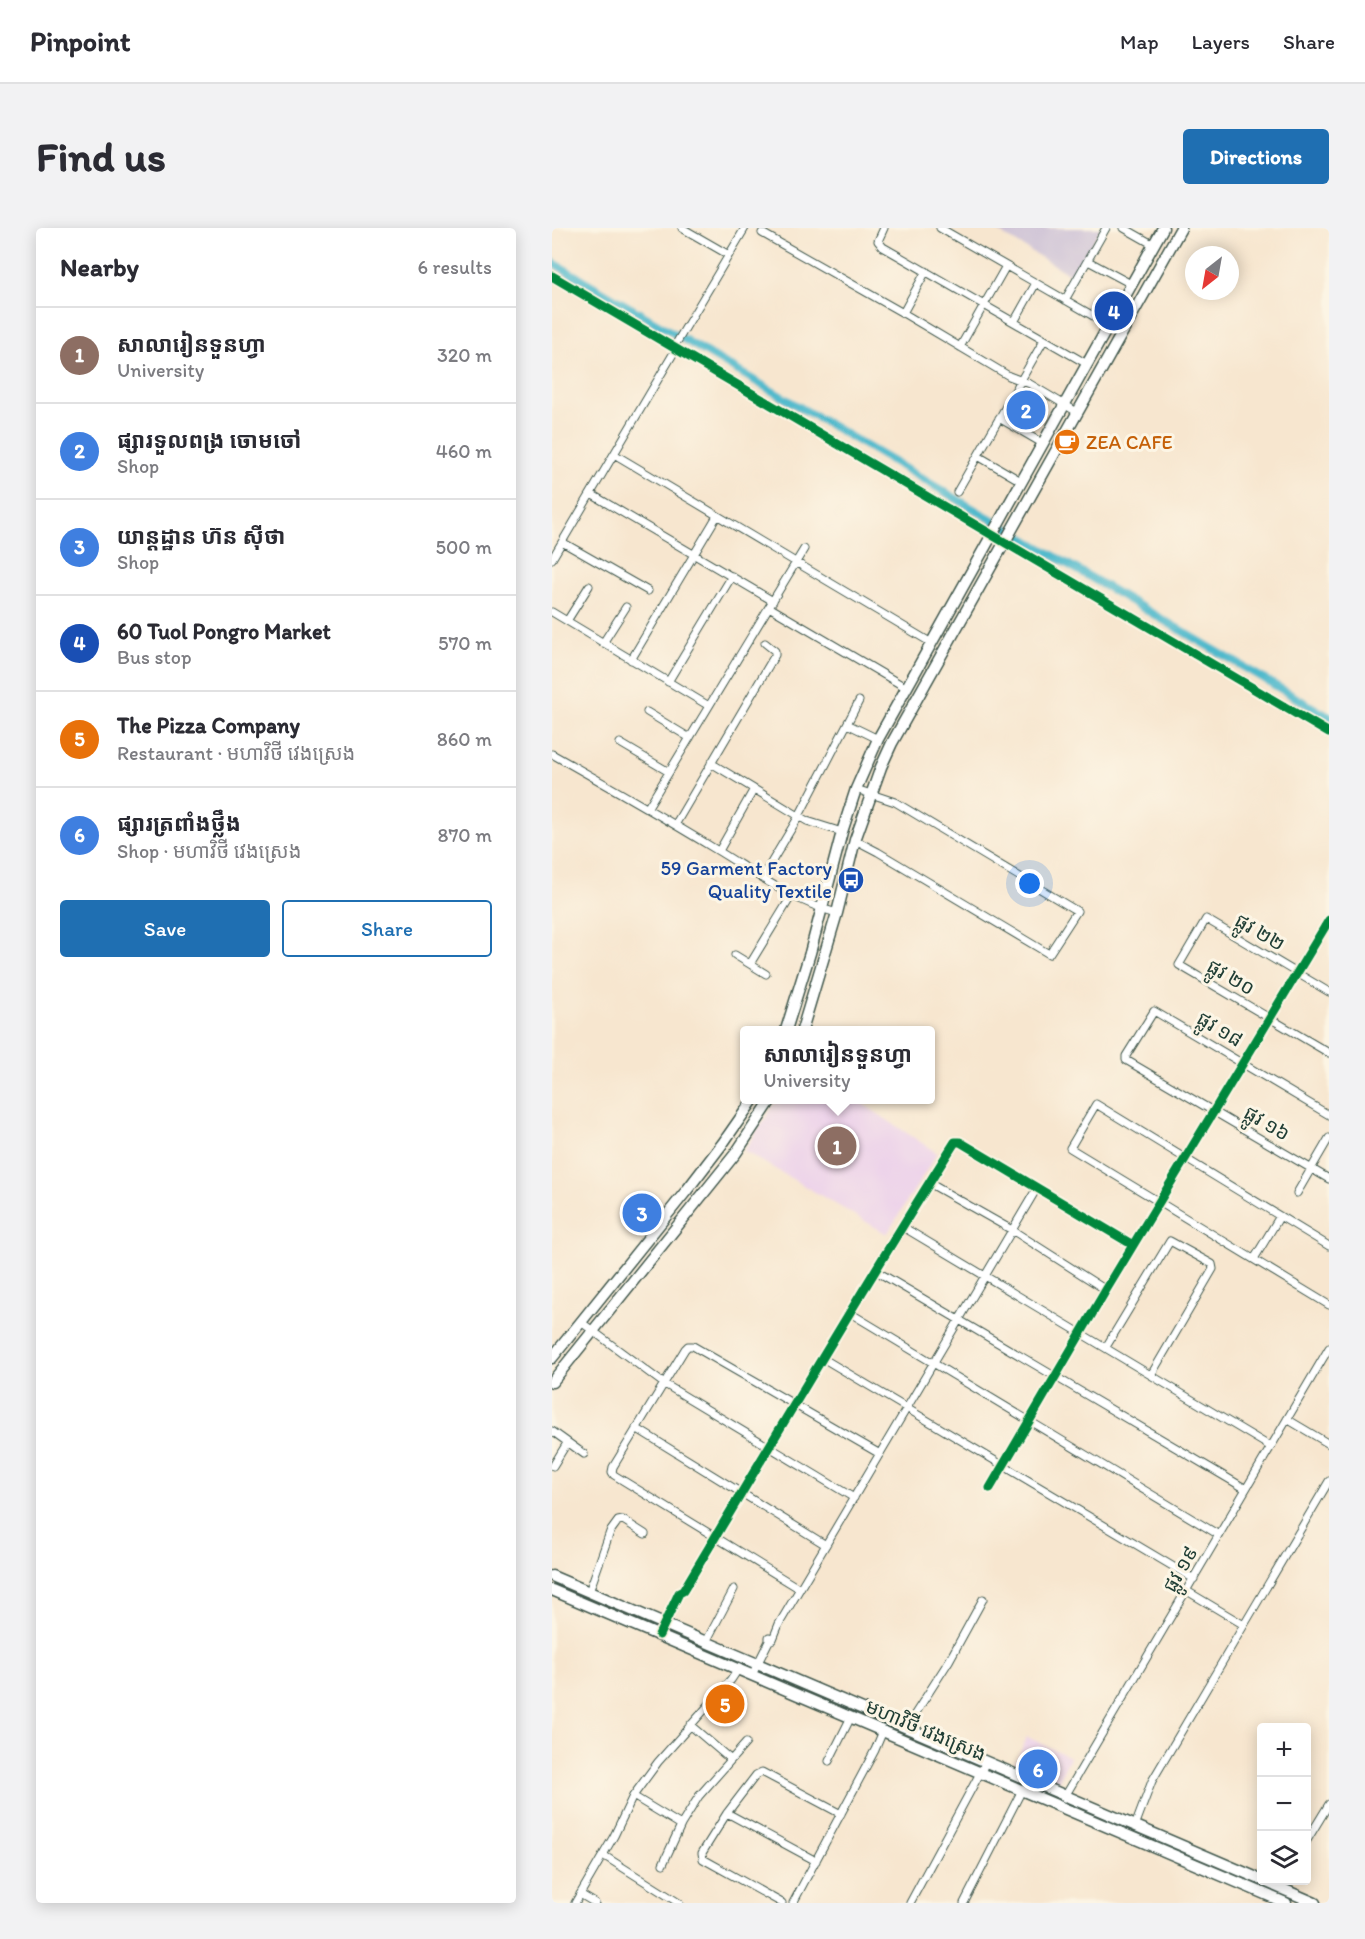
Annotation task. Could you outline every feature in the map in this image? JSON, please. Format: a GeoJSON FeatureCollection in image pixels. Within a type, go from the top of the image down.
{"type":"FeatureCollection","features":[{"type":"Feature","properties":{"kind":"main road"},"geometry":{"type":"LineString","coordinates":[[787,1026],[823,909],[842,832],[856,789],[878,739],[930,642],[1163,228]]}},
{"type":"Feature","properties":{"kind":"main road"},"geometry":{"type":"LineString","coordinates":[[803,1026],[837,912],[855,840],[892,743],[1181,228]]}},
{"type":"Feature","properties":{"kind":"main road"},"geometry":{"type":"LineString","coordinates":[[552,1358],[687,1190],[735,1128],[750,1104]]}},
{"type":"Feature","properties":{"kind":"main road"},"geometry":{"type":"LineString","coordinates":[[552,1382],[747,1137],[768,1104]]}},
{"type":"Feature","properties":{"kind":"main road"},"geometry":{"type":"LineString","coordinates":[[735,1128],[747,1137]]}},
{"type":"Feature","properties":{"kind":"main road","name":"មហាវិថី វេងស្រេង"},"geometry":{"type":"LineString","coordinates":[[552,1576],[986,1762],[1063,1802],[1286,1903]]}},
{"type":"Feature","properties":{"kind":"main road","name":"មហាវិថី វេងស្រេង"},"geometry":{"type":"LineString","coordinates":[[552,1590],[1022,1790],[1135,1826],[1257,1878]]}},
{"type":"Feature","properties":{"kind":"main road","name":"មហាវិថី វេងស្រេង"},"geometry":{"type":"LineString","coordinates":[[1284,1885],[1315,1903]]}},
{"type":"Feature","properties":{"kind":"street"},"geometry":{"type":"LineString","coordinates":[[682,228],[729,255]]}},
{"type":"Feature","properties":{"kind":"street"},"geometry":{"type":"LineString","coordinates":[[552,559],[745,228]]}},
{"type":"Feature","properties":{"kind":"street"},"geometry":{"type":"LineString","coordinates":[[884,228],[879,238],[881,245],[1087,364]]}},
{"type":"Feature","properties":{"kind":"street"},"geometry":{"type":"LineString","coordinates":[[940,228],[1108,325]]}},
{"type":"Feature","properties":{"kind":"street"},"geometry":{"type":"LineString","coordinates":[[1065,300],[1106,228]]}},
{"type":"Feature","properties":{"kind":"street"},"geometry":{"type":"LineString","coordinates":[[1124,228],[1154,245]]}},
{"type":"Feature","properties":{"kind":"street"},"geometry":{"type":"LineString","coordinates":[[762,233],[1009,376],[1077,412]]}},
{"type":"Feature","properties":{"kind":"street"},"geometry":{"type":"LineString","coordinates":[[1088,261],[1131,284]]}},
{"type":"Feature","properties":{"kind":"street"},"geometry":{"type":"LineString","coordinates":[[960,346],[1006,266]]}},
{"type":"Feature","properties":{"kind":"street"},"geometry":{"type":"LineString","coordinates":[[903,313],[926,271]]}},
{"type":"Feature","properties":{"kind":"street"},"geometry":{"type":"LineString","coordinates":[[552,276],[677,344],[1010,534],[1329,733]]}},
{"type":"Feature","properties":{"kind":"street"},"geometry":{"type":"LineString","coordinates":[[1014,322],[1036,284]]}},
{"type":"Feature","properties":{"kind":"street"},"geometry":{"type":"LineString","coordinates":[[957,492],[1044,340]]}},
{"type":"Feature","properties":{"kind":"street"},"geometry":{"type":"LineString","coordinates":[[999,418],[1042,443]]}},
{"type":"Feature","properties":{"kind":"street"},"geometry":{"type":"LineString","coordinates":[[614,454],[795,564],[930,642]]}},
{"type":"Feature","properties":{"kind":"street"},"geometry":{"type":"LineString","coordinates":[[978,456],[1021,481]]}},
{"type":"Feature","properties":{"kind":"street"},"geometry":{"type":"LineString","coordinates":[[591,494],[732,576],[771,604],[905,687]]}},
{"type":"Feature","properties":{"kind":"street"},"geometry":{"type":"LineString","coordinates":[[631,660],[717,516]]}},
{"type":"Feature","properties":{"kind":"street"},"geometry":{"type":"LineString","coordinates":[[562,542],[648,591]]}},
{"type":"Feature","properties":{"kind":"street"},"geometry":{"type":"LineString","coordinates":[[648,807],[804,549]]}},
{"type":"Feature","properties":{"kind":"street"},"geometry":{"type":"LineString","coordinates":[[668,682],[732,576]]}},
{"type":"Feature","properties":{"kind":"street"},"geometry":{"type":"LineString","coordinates":[[567,621],[589,586]]}},
{"type":"Feature","properties":{"kind":"street"},"geometry":{"type":"LineString","coordinates":[[603,643],[626,607]]}},
{"type":"Feature","properties":{"kind":"street"},"geometry":{"type":"LineString","coordinates":[[552,612],[709,706]]}},
{"type":"Feature","properties":{"kind":"street"},"geometry":{"type":"LineString","coordinates":[[675,825],[775,655],[774,651],[765,644]]}},
{"type":"Feature","properties":{"kind":"street"},"geometry":{"type":"LineString","coordinates":[[762,878],[799,816],[859,701]]}},
{"type":"Feature","properties":{"kind":"street"},"geometry":{"type":"LineString","coordinates":[[647,712],[690,738]]}},
{"type":"Feature","properties":{"kind":"street"},"geometry":{"type":"LineString","coordinates":[[847,724],[878,739]]}},
{"type":"Feature","properties":{"kind":"street"},"geometry":{"type":"LineString","coordinates":[[620,743],[669,772]]}},
{"type":"Feature","properties":{"kind":"street"},"geometry":{"type":"LineString","coordinates":[[552,754],[648,807],[792,895],[823,909],[837,912]]}},
{"type":"Feature","properties":{"kind":"street"},"geometry":{"type":"LineString","coordinates":[[711,763],[807,821],[842,832]]}},
{"type":"Feature","properties":{"kind":"street"},"geometry":{"type":"LineString","coordinates":[[719,851],[754,789]]}},
{"type":"Feature","properties":{"kind":"street"},"geometry":{"type":"LineString","coordinates":[[855,840],[1049,954],[1077,911],[895,802],[856,789]]}},
{"type":"Feature","properties":{"kind":"street"},"geometry":{"type":"LineString","coordinates":[[750,964],[792,895]]}},
{"type":"Feature","properties":{"kind":"street","name":"ផ្លូវ ២២"},"geometry":{"type":"LineString","coordinates":[[1179,965],[1206,919],[1329,992]]}},
{"type":"Feature","properties":{"kind":"street"},"geometry":{"type":"LineString","coordinates":[[990,1488],[1185,1158],[1215,1112],[1297,973],[1327,929],[1329,920]]}},
{"type":"Feature","properties":{"kind":"street"},"geometry":{"type":"LineString","coordinates":[[735,955],[766,974]]}},
{"type":"Feature","properties":{"kind":"street","name":"ផ្លូវ ២០"},"geometry":{"type":"LineString","coordinates":[[1179,965],[1329,1053]]}},
{"type":"Feature","properties":{"kind":"street","name":"ផ្លូវ ១៦"},"geometry":{"type":"LineString","coordinates":[[1154,1011],[1126,1059],[1329,1179]]}},
{"type":"Feature","properties":{"kind":"street","name":"ផ្លូវ ១៨"},"geometry":{"type":"LineString","coordinates":[[1154,1011],[1329,1115]]}},
{"type":"Feature","properties":{"kind":"street"},"geometry":{"type":"LineString","coordinates":[[1329,1246],[1097,1105],[1071,1149],[1329,1305]]}},
{"type":"Feature","properties":{"kind":"street"},"geometry":{"type":"LineString","coordinates":[[1297,1193],[1329,1138]]}},
{"type":"Feature","properties":{"kind":"street"},"geometry":{"type":"LineString","coordinates":[[661,1636],[683,1591],[929,1183],[957,1142],[1133,1245]]}},
{"type":"Feature","properties":{"kind":"street"},"geometry":{"type":"LineString","coordinates":[[929,1183],[1012,1230],[1106,1290]]}},
{"type":"Feature","properties":{"kind":"street"},"geometry":{"type":"LineString","coordinates":[[752,1675],[756,1664],[769,1641],[773,1639],[800,1588],[1037,1188]]}},
{"type":"Feature","properties":{"kind":"street"},"geometry":{"type":"LineString","coordinates":[[1254,1260],[1280,1216]]}},
{"type":"Feature","properties":{"kind":"street"},"geometry":{"type":"LineString","coordinates":[[903,1227],[1271,1447]]}},
{"type":"Feature","properties":{"kind":"street"},"geometry":{"type":"LineString","coordinates":[[1106,1347],[1170,1241],[1212,1264],[1213,1269],[1151,1375]]}},
{"type":"Feature","properties":{"kind":"street"},"geometry":{"type":"LineString","coordinates":[[876,1271],[1246,1490]]}},
{"type":"Feature","properties":{"kind":"street"},"geometry":{"type":"LineString","coordinates":[[850,1313],[1219,1535]]}},
{"type":"Feature","properties":{"kind":"street"},"geometry":{"type":"LineString","coordinates":[[581,1322],[663,1383],[854,1498]]}},
{"type":"Feature","properties":{"kind":"street"},"geometry":{"type":"LineString","coordinates":[[800,1588],[612,1472],[636,1428],[685,1349],[693,1346],[880,1454]]}},
{"type":"Feature","properties":{"kind":"street","name":"ផ្លូវ ១៩"},"geometry":{"type":"LineString","coordinates":[[1063,1802],[1329,1348]]}},
{"type":"Feature","properties":{"kind":"street"},"geometry":{"type":"LineString","coordinates":[[824,1359],[1194,1579]]}},
{"type":"Feature","properties":{"kind":"street"},"geometry":{"type":"LineString","coordinates":[[1287,1419],[1329,1444]]}},
{"type":"Feature","properties":{"kind":"street"},"geometry":{"type":"LineString","coordinates":[[636,1428],[826,1545]]}},
{"type":"Feature","properties":{"kind":"street"},"geometry":{"type":"LineString","coordinates":[[552,1431],[584,1454]]}},
{"type":"Feature","properties":{"kind":"street"},"geometry":{"type":"LineString","coordinates":[[553,1466],[567,1443]]}},
{"type":"Feature","properties":{"kind":"street"},"geometry":{"type":"LineString","coordinates":[[1135,1826],[1152,1781],[1329,1481]]}},
{"type":"Feature","properties":{"kind":"street"},"geometry":{"type":"LineString","coordinates":[[589,1592],[610,1533],[618,1521],[623,1520],[645,1534]]}},
{"type":"Feature","properties":{"kind":"street"},"geometry":{"type":"LineString","coordinates":[[706,1642],[734,1589]]}},
{"type":"Feature","properties":{"kind":"street"},"geometry":{"type":"LineString","coordinates":[[1186,1591],[1244,1625]]}},
{"type":"Feature","properties":{"kind":"street"},"geometry":{"type":"LineString","coordinates":[[906,1728],[949,1661],[983,1599]]}},
{"type":"Feature","properties":{"kind":"street"},"geometry":{"type":"LineString","coordinates":[[575,1903],[603,1856],[633,1796],[658,1762],[738,1669],[743,1658]]}},
{"type":"Feature","properties":{"kind":"street"},"geometry":{"type":"LineString","coordinates":[[829,1761],[851,1717]]}},
{"type":"Feature","properties":{"kind":"street"},"geometry":{"type":"LineString","coordinates":[[690,1725],[730,1759]]}},
{"type":"Feature","properties":{"kind":"street"},"geometry":{"type":"LineString","coordinates":[[794,1903],[883,1731]]}},
{"type":"Feature","properties":{"kind":"street"},"geometry":{"type":"LineString","coordinates":[[663,1864],[681,1824],[699,1796],[746,1743]]}},
{"type":"Feature","properties":{"kind":"street"},"geometry":{"type":"LineString","coordinates":[[910,1903],[986,1762]]}},
{"type":"Feature","properties":{"kind":"street"},"geometry":{"type":"LineString","coordinates":[[782,1903],[701,1856],[727,1813],[756,1774],[762,1772],[841,1814]]}},
{"type":"Feature","properties":{"kind":"street"},"geometry":{"type":"LineString","coordinates":[[964,1903],[1022,1790]]}},
{"type":"Feature","properties":{"kind":"street"},"geometry":{"type":"LineString","coordinates":[[633,1796],[681,1824]]}},
{"type":"Feature","properties":{"kind":"street"},"geometry":{"type":"LineString","coordinates":[[1311,1834],[1329,1804]]}},
{"type":"Feature","properties":{"kind":"street"},"geometry":{"type":"LineString","coordinates":[[727,1813],[816,1861]]}},
{"type":"Feature","properties":{"kind":"street"},"geometry":{"type":"LineString","coordinates":[[603,1856],[679,1903]]}},
{"type":"Feature","properties":{"kind":"street"},"geometry":{"type":"LineString","coordinates":[[580,1894],[595,1903]]}},
{"type":"Feature","properties":{"kind":"shaded area"},"geometry":{"type":"Polygon","coordinates":[[[992,228],[1101,228],[1072,276],[992,228]]]}},
{"type":"Feature","properties":{"kind":"shaded area"},"geometry":{"type":"Polygon","coordinates":[[[774,1104],[863,1104],[937,1153],[887,1234],[744,1151],[774,1104]]]}},
{"type":"Feature","properties":{"kind":"shaded area"},"geometry":{"type":"Polygon","coordinates":[[[1027,1737],[1070,1757],[1053,1793],[1010,1774],[1027,1737]]]}},
{"type":"Feature","properties":{"kind":"waterway"},"geometry":{"type":"LineString","coordinates":[[552,262],[1329,717]]}},
{"type":"Feature","properties":{"kind":"cycle path"},"geometry":{"type":"LineString","coordinates":[[552,276],[1329,733]]}},
{"type":"Feature","properties":{"kind":"cycle path"},"geometry":{"type":"LineString","coordinates":[[990,1488],[1106,1290],[1329,920]]}},
{"type":"Feature","properties":{"kind":"cycle path"},"geometry":{"type":"LineString","coordinates":[[659,1635],[679,1593],[683,1591],[851,1310],[955,1142],[960,1142],[1133,1245]]}},
{"type":"Feature","properties":{"kind":"place","name":"60 Tuol Pongro Market"},"geometry":{"type":"Point","coordinates":[1114,311]}},
{"type":"Feature","properties":{"kind":"place","name":"ផ្សារទួលពង្រ ចោមចៅ"},"geometry":{"type":"Point","coordinates":[1026,410]}},
{"type":"Feature","properties":{"kind":"place","name":"ZEA CAFE"},"geometry":{"type":"Point","coordinates":[1067,442]}},
{"type":"Feature","properties":{"kind":"place","name":"59 Garment Factory Quality Textile"},"geometry":{"type":"Point","coordinates":[851,880]}},
{"type":"Feature","properties":{"kind":"place","name":"សាលារៀនទួនហ្វា"},"geometry":{"type":"Point","coordinates":[837,1146]}},
{"type":"Feature","properties":{"kind":"place","name":"យាន្ដដ្ឋាន ហ៊ន ស៊ីថា"},"geometry":{"type":"Point","coordinates":[642,1213]}},
{"type":"Feature","properties":{"kind":"place","name":"The Pizza Company"},"geometry":{"type":"Point","coordinates":[725,1704]}},
{"type":"Feature","properties":{"kind":"place","name":"ផ្សារត្រពាំងថ្លឹង"},"geometry":{"type":"Point","coordinates":[1038,1769]}}]}
